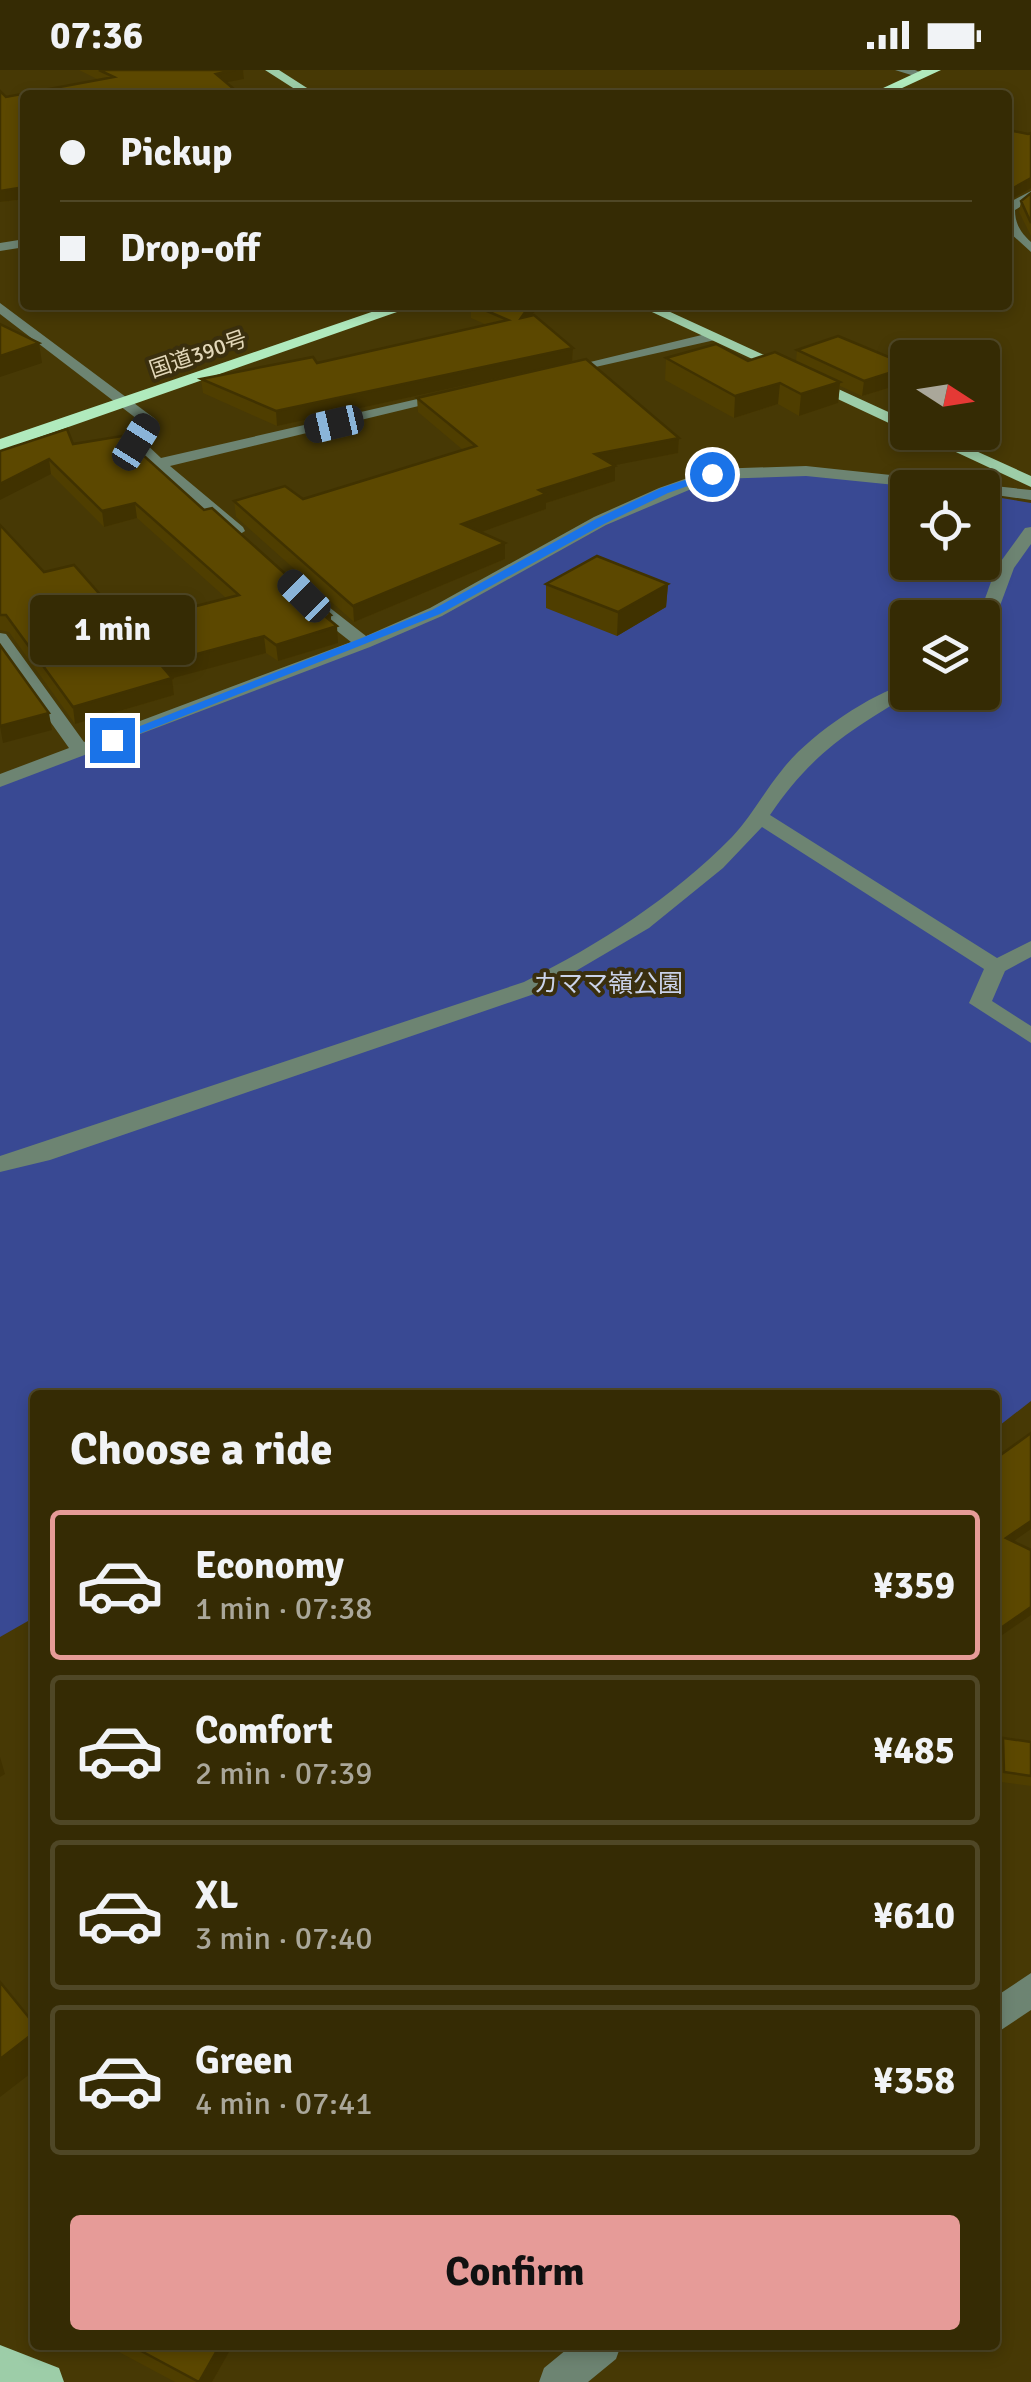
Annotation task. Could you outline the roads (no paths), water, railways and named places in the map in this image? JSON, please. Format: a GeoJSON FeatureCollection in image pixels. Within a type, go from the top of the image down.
{"type":"FeatureCollection","features":[{"type":"Feature","properties":{"kind":"highway"},"geometry":{"type":"LineString","coordinates":[[887,90],[928,72]]}},
{"type":"Feature","properties":{"kind":"highway","name":"国道390号"},"geometry":{"type":"LineString","coordinates":[[0,445],[394,310]]}},
{"type":"Feature","properties":{"kind":"main road"},"geometry":{"type":"LineString","coordinates":[[271,70],[304,90]]}},
{"type":"Feature","properties":{"kind":"main road"},"geometry":{"type":"LineString","coordinates":[[654,310],[890,419]]}},
{"type":"Feature","properties":{"kind":"main road"},"geometry":{"type":"LineString","coordinates":[[960,450],[1031,482]]}},
{"type":"Feature","properties":{"kind":"main road"},"geometry":{"type":"LineString","coordinates":[[0,2364],[45,2382]]}},
{"type":"Feature","properties":{"kind":"street"},"geometry":{"type":"LineString","coordinates":[[901,70],[928,72]]}},
{"type":"Feature","properties":{"kind":"street"},"geometry":{"type":"LineString","coordinates":[[1012,227],[1031,248]]}},
{"type":"Feature","properties":{"kind":"street"},"geometry":{"type":"LineString","coordinates":[[0,307],[149,421],[136,442],[156,464],[201,498],[254,547]]}},
{"type":"Feature","properties":{"kind":"street"},"geometry":{"type":"LineString","coordinates":[[540,376],[710,337]]}},
{"type":"Feature","properties":{"kind":"street"},"geometry":{"type":"LineString","coordinates":[[156,464],[466,393]]}},
{"type":"Feature","properties":{"kind":"street"},"geometry":{"type":"LineString","coordinates":[[0,781],[436,612],[600,522],[665,490],[712,474],[806,470],[890,479]]}},
{"type":"Feature","properties":{"kind":"street"},"geometry":{"type":"LineString","coordinates":[[1000,491],[1031,495]]}},
{"type":"Feature","properties":{"kind":"street"},"geometry":{"type":"LineString","coordinates":[[993,600],[1005,568],[1031,532]]}},
{"type":"Feature","properties":{"kind":"street"},"geometry":{"type":"LineString","coordinates":[[291,584],[364,643]]}},
{"type":"Feature","properties":{"kind":"street"},"geometry":{"type":"LineString","coordinates":[[0,638],[81,752]]}},
{"type":"Feature","properties":{"kind":"street"},"geometry":{"type":"LineString","coordinates":[[0,1164],[42,1154],[532,988],[586,962],[650,920],[741,839],[796,765],[839,728],[890,698]]}},
{"type":"Feature","properties":{"kind":"street"},"geometry":{"type":"LineString","coordinates":[[758,816],[996,967]]}},
{"type":"Feature","properties":{"kind":"street"},"geometry":{"type":"LineString","coordinates":[[1031,948],[996,967],[980,1004],[1031,1036]]}},
{"type":"Feature","properties":{"kind":"street"},"geometry":{"type":"LineString","coordinates":[[1000,2014],[1031,1989]]}},
{"type":"Feature","properties":{"kind":"street"},"geometry":{"type":"LineString","coordinates":[[558,2382],[596,2350]]}},
{"type":"Feature","properties":{"kind":"park label","name":"カママ嶺公園"},"geometry":{"type":"Point","coordinates":[608,983]}}]}
